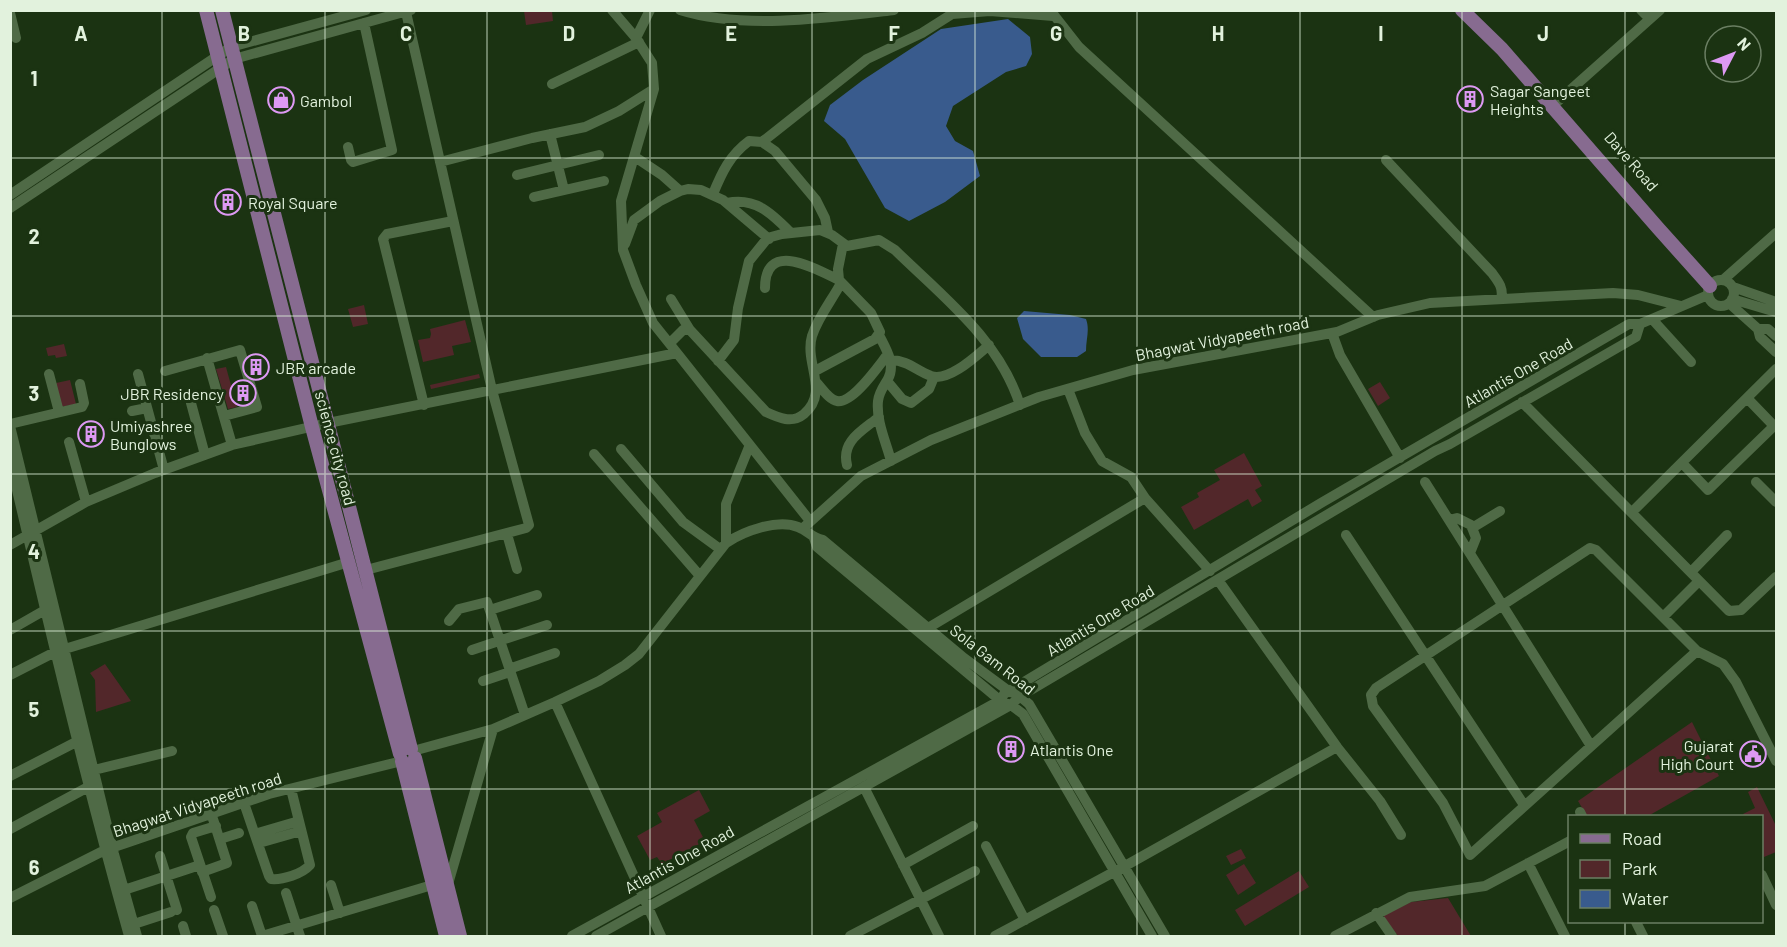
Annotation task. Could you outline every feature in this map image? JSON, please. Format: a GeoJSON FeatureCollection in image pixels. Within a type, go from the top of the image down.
{"type":"FeatureCollection","features":[{"type":"Feature","properties":{"kind":"main road","name":"science city road"},"geometry":{"type":"LineString","coordinates":[[206,10],[312,426],[349,562],[408,755],[432,885],[446,936]]}},
{"type":"Feature","properties":{"kind":"main road"},"geometry":{"type":"LineString","coordinates":[[222,10],[366,570],[408,755],[460,936]]}},
{"type":"Feature","properties":{"kind":"main road"},"geometry":{"type":"LineString","coordinates":[[1462,10],[1502,49],[1658,228],[1714,285]]}},
{"type":"Feature","properties":{"kind":"main road","name":"Dave Road"},"geometry":{"type":"LineString","coordinates":[[1474,10],[1558,101],[1714,285]]}},
{"type":"Feature","properties":{"kind":"street"},"geometry":{"type":"LineString","coordinates":[[10,208],[233,53],[366,10]]}},
{"type":"Feature","properties":{"kind":"street"},"geometry":{"type":"LineString","coordinates":[[440,162],[585,127],[602,120],[654,89],[652,63],[637,40],[612,10]]}},
{"type":"Feature","properties":{"kind":"street"},"geometry":{"type":"LineString","coordinates":[[552,84],[637,40],[650,10]]}},
{"type":"Feature","properties":{"kind":"street"},"geometry":{"type":"LineString","coordinates":[[680,10],[717,19],[768,21],[894,10]]}},
{"type":"Feature","properties":{"kind":"street"},"geometry":{"type":"LineString","coordinates":[[1641,10],[1650,19]]}},
{"type":"Feature","properties":{"kind":"street"},"geometry":{"type":"LineString","coordinates":[[1558,101],[1660,10]]}},
{"type":"Feature","properties":{"kind":"street"},"geometry":{"type":"LineString","coordinates":[[233,53],[408,11],[492,390],[529,525],[507,534],[366,570]]}},
{"type":"Feature","properties":{"kind":"street"},"geometry":{"type":"LineString","coordinates":[[762,142],[858,65],[879,52],[922,33],[950,12],[1051,13],[1079,47],[1373,317]]}},
{"type":"Feature","properties":{"kind":"street"},"geometry":{"type":"LineString","coordinates":[[10,13],[16,38]]}},
{"type":"Feature","properties":{"kind":"street"},"geometry":{"type":"LineString","coordinates":[[348,147],[353,162],[390,152],[392,148],[364,23]]}},
{"type":"Feature","properties":{"kind":"street"},"geometry":{"type":"LineString","coordinates":[[10,195],[219,63]]}},
{"type":"Feature","properties":{"kind":"street","name":"Sola Gam Road"},"geometry":{"type":"LineString","coordinates":[[654,89],[621,201],[623,250],[653,323],[726,413],[806,525],[817,547],[1010,698],[1029,704],[1120,869],[1152,936]]}},
{"type":"Feature","properties":{"kind":"street"},"geometry":{"type":"LineString","coordinates":[[550,135],[564,190]]}},
{"type":"Feature","properties":{"kind":"street"},"geometry":{"type":"LineString","coordinates":[[713,194],[722,172],[735,153],[749,141],[762,142],[775,151],[816,200],[825,218],[828,232]]}},
{"type":"Feature","properties":{"kind":"street"},"geometry":{"type":"LineString","coordinates":[[517,175],[599,155]]}},
{"type":"Feature","properties":{"kind":"street"},"geometry":{"type":"LineString","coordinates":[[635,157],[662,175],[680,191]]}},
{"type":"Feature","properties":{"kind":"street"},"geometry":{"type":"LineString","coordinates":[[1386,160],[1492,273],[1500,283],[1503,292],[1501,299]]}},
{"type":"Feature","properties":{"kind":"street"},"geometry":{"type":"LineString","coordinates":[[534,197],[604,181]]}},
{"type":"Feature","properties":{"kind":"street"},"geometry":{"type":"LineString","coordinates":[[623,250],[634,220],[660,201],[688,189],[713,194],[769,238]]}},
{"type":"Feature","properties":{"kind":"street"},"geometry":{"type":"LineString","coordinates":[[727,203],[740,201],[762,207],[791,233]]}},
{"type":"Feature","properties":{"kind":"street"},"geometry":{"type":"LineString","coordinates":[[424,405],[383,239],[387,234],[453,221]]}},
{"type":"Feature","properties":{"kind":"street"},"geometry":{"type":"LineString","coordinates":[[718,361],[734,340],[738,308],[749,261],[754,254],[769,238],[820,230],[828,232],[847,246],[879,240],[895,250],[972,325],[989,345],[1009,377],[1020,405]]}},
{"type":"Feature","properties":{"kind":"street","name":"Atlantis One Road"},"geometry":{"type":"LineString","coordinates":[[596,936],[864,787],[1010,698],[1210,571],[1629,324],[1640,324],[1681,306],[1714,285],[1776,233]]}},
{"type":"Feature","properties":{"kind":"street"},"geometry":{"type":"LineString","coordinates":[[671,299],[690,330],[766,412],[781,419],[799,418],[814,402],[816,382],[810,353],[812,338],[818,322],[841,282],[838,269],[843,244]]}},
{"type":"Feature","properties":{"kind":"street"},"geometry":{"type":"LineString","coordinates":[[765,288],[765,276],[775,264],[783,260],[801,262],[841,282],[871,313],[880,330],[879,335],[890,357],[892,367],[878,399],[879,417],[891,461]]}},
{"type":"Feature","properties":{"kind":"street"},"geometry":{"type":"LineString","coordinates":[[1733,287],[1734,295],[1731,301],[1721,306],[1716,305],[1710,299],[1714,285],[1733,287],[1776,302]]}},
{"type":"Feature","properties":{"kind":"street","name":"Bhagwat Vidyapeeth road"},"geometry":{"type":"LineString","coordinates":[[806,525],[861,476],[931,440],[1020,405],[1133,370],[1332,333],[1373,317],[1430,303],[1613,293],[1638,295],[1681,306]]}},
{"type":"Feature","properties":{"kind":"street"},"geometry":{"type":"LineString","coordinates":[[1731,301],[1776,312]]}},
{"type":"Feature","properties":{"kind":"street"},"geometry":{"type":"LineString","coordinates":[[1731,301],[1758,329],[1760,337],[1776,352]]}},
{"type":"Feature","properties":{"kind":"street"},"geometry":{"type":"LineString","coordinates":[[1652,319],[1691,362]]}},
{"type":"Feature","properties":{"kind":"street","name":"Atlantis One Road"},"geometry":{"type":"LineString","coordinates":[[572,936],[1010,698],[1218,580],[1435,451],[1636,337],[1640,324]]}},
{"type":"Feature","properties":{"kind":"street"},"geometry":{"type":"LineString","coordinates":[[1758,329],[1768,329],[1776,336]]}},
{"type":"Feature","properties":{"kind":"street"},"geometry":{"type":"LineString","coordinates":[[670,343],[683,330],[690,330]]}},
{"type":"Feature","properties":{"kind":"street"},"geometry":{"type":"LineString","coordinates":[[1332,333],[1340,355],[1400,458]]}},
{"type":"Feature","properties":{"kind":"street"},"geometry":{"type":"LineString","coordinates":[[815,370],[879,335]]}},
{"type":"Feature","properties":{"kind":"street"},"geometry":{"type":"LineString","coordinates":[[890,357],[906,362],[934,377],[955,372],[989,345]]}},
{"type":"Feature","properties":{"kind":"street"},"geometry":{"type":"LineString","coordinates":[[165,371],[240,350],[257,407],[224,416]]}},
{"type":"Feature","properties":{"kind":"street"},"geometry":{"type":"LineString","coordinates":[[10,544],[86,502],[164,470],[232,446],[312,426],[677,353]]}},
{"type":"Feature","properties":{"kind":"street"},"geometry":{"type":"LineString","coordinates":[[816,382],[832,399],[840,402],[859,390],[890,357]]}},
{"type":"Feature","properties":{"kind":"street"},"geometry":{"type":"LineString","coordinates":[[207,358],[232,446]]}},
{"type":"Feature","properties":{"kind":"street"},"geometry":{"type":"LineString","coordinates":[[1632,512],[1776,369]]}},
{"type":"Feature","properties":{"kind":"street"},"geometry":{"type":"LineString","coordinates":[[49,374],[59,412]]}},
{"type":"Feature","properties":{"kind":"street"},"geometry":{"type":"LineString","coordinates":[[138,374],[164,470]]}},
{"type":"Feature","properties":{"kind":"street"},"geometry":{"type":"LineString","coordinates":[[887,381],[902,399],[911,403],[929,389],[934,377]]}},
{"type":"Feature","properties":{"kind":"street"},"geometry":{"type":"LineString","coordinates":[[80,384],[84,405],[10,425],[78,741],[137,936]]}},
{"type":"Feature","properties":{"kind":"street"},"geometry":{"type":"LineString","coordinates":[[1068,389],[1085,433],[1102,461],[1131,477],[1145,498],[1210,571]]}},
{"type":"Feature","properties":{"kind":"street"},"geometry":{"type":"LineString","coordinates":[[1682,463],[1708,490],[1774,426],[1748,398]]}},
{"type":"Feature","properties":{"kind":"street"},"geometry":{"type":"LineString","coordinates":[[1522,402],[1729,611],[1741,610],[1776,577]]}},
{"type":"Feature","properties":{"kind":"street"},"geometry":{"type":"LineString","coordinates":[[191,403],[205,455]]}},
{"type":"Feature","properties":{"kind":"street"},"geometry":{"type":"LineString","coordinates":[[132,411],[147,408]]}},
{"type":"Feature","properties":{"kind":"street"},"geometry":{"type":"LineString","coordinates":[[847,465],[845,452],[848,444],[879,417]]}},
{"type":"Feature","properties":{"kind":"street"},"geometry":{"type":"LineString","coordinates":[[69,442],[86,502]]}},
{"type":"Feature","properties":{"kind":"street"},"geometry":{"type":"LineString","coordinates":[[138,447],[156,442]]}},
{"type":"Feature","properties":{"kind":"street"},"geometry":{"type":"LineString","coordinates":[[723,546],[726,504],[749,447]]}},
{"type":"Feature","properties":{"kind":"street"},"geometry":{"type":"LineString","coordinates":[[621,449],[683,522],[723,546]]}},
{"type":"Feature","properties":{"kind":"street"},"geometry":{"type":"LineString","coordinates":[[594,454],[700,576]]}},
{"type":"Feature","properties":{"kind":"street"},"geometry":{"type":"LineString","coordinates":[[10,460],[32,532],[45,610],[60,650],[94,770],[129,936]]}},
{"type":"Feature","properties":{"kind":"street"},"geometry":{"type":"LineString","coordinates":[[1425,482],[1591,746]]}},
{"type":"Feature","properties":{"kind":"street"},"geometry":{"type":"LineString","coordinates":[[1756,482],[1776,502]]}},
{"type":"Feature","properties":{"kind":"street"},"geometry":{"type":"LineString","coordinates":[[924,630],[1145,498]]}},
{"type":"Feature","properties":{"kind":"street"},"geometry":{"type":"LineString","coordinates":[[1472,528],[1500,511]]}},
{"type":"Feature","properties":{"kind":"street"},"geometry":{"type":"LineString","coordinates":[[1449,520],[1457,518],[1464,520],[1472,528],[1476,538],[1470,553]]}},
{"type":"Feature","properties":{"kind":"street"},"geometry":{"type":"LineString","coordinates":[[408,755],[493,729],[599,681],[633,660],[723,546],[736,536],[768,527],[806,525]]}},
{"type":"Feature","properties":{"kind":"street"},"geometry":{"type":"LineString","coordinates":[[507,534],[517,569]]}},
{"type":"Feature","properties":{"kind":"street"},"geometry":{"type":"LineString","coordinates":[[1346,535],[1524,805]]}},
{"type":"Feature","properties":{"kind":"street"},"geometry":{"type":"LineString","coordinates":[[1691,572],[1727,535]]}},
{"type":"Feature","properties":{"kind":"street"},"geometry":{"type":"LineString","coordinates":[[1697,651],[1470,855],[1443,803],[1373,706],[1371,695],[1376,688],[1590,548],[1596,550],[1697,651],[1723,664],[1741,692],[1776,761]]}},
{"type":"Feature","properties":{"kind":"street"},"geometry":{"type":"LineString","coordinates":[[10,675],[60,650],[349,562]]}},
{"type":"Feature","properties":{"kind":"street"},"geometry":{"type":"LineString","coordinates":[[1218,580],[1337,747],[1380,801],[1401,835]]}},
{"type":"Feature","properties":{"kind":"street"},"geometry":{"type":"LineString","coordinates":[[1663,617],[1700,581]]}},
{"type":"Feature","properties":{"kind":"street"},"geometry":{"type":"LineString","coordinates":[[490,610],[537,595]]}},
{"type":"Feature","properties":{"kind":"street"},"geometry":{"type":"LineString","coordinates":[[449,621],[459,609],[484,601],[488,604],[525,715]]}},
{"type":"Feature","properties":{"kind":"street"},"geometry":{"type":"LineString","coordinates":[[10,630],[45,610]]}},
{"type":"Feature","properties":{"kind":"street"},"geometry":{"type":"LineString","coordinates":[[472,650],[547,625]]}},
{"type":"Feature","properties":{"kind":"street"},"geometry":{"type":"LineString","coordinates":[[483,681],[555,653]]}},
{"type":"Feature","properties":{"kind":"street"},"geometry":{"type":"LineString","coordinates":[[555,702],[661,936]]}},
{"type":"Feature","properties":{"kind":"street"},"geometry":{"type":"LineString","coordinates":[[447,888],[493,729]]}},
{"type":"Feature","properties":{"kind":"street"},"geometry":{"type":"LineString","coordinates":[[10,776],[78,741]]}},
{"type":"Feature","properties":{"kind":"street"},"geometry":{"type":"LineString","coordinates":[[994,936],[1120,869],[1337,747]]}},
{"type":"Feature","properties":{"kind":"street"},"geometry":{"type":"LineString","coordinates":[[94,770],[172,751]]}},
{"type":"Feature","properties":{"kind":"street","name":"Bhagwat Vidyapeeth road"},"geometry":{"type":"LineString","coordinates":[[10,898],[109,849],[212,813],[408,755]]}},
{"type":"Feature","properties":{"kind":"street"},"geometry":{"type":"LineString","coordinates":[[10,830],[90,786]]}},
{"type":"Feature","properties":{"kind":"street"},"geometry":{"type":"LineString","coordinates":[[864,787],[939,936]]}},
{"type":"Feature","properties":{"kind":"street"},"geometry":{"type":"LineString","coordinates":[[244,803],[271,879],[279,879],[305,870],[310,865],[291,789]]}},
{"type":"Feature","properties":{"kind":"street"},"geometry":{"type":"LineString","coordinates":[[124,890],[166,876],[226,863],[212,813]]}},
{"type":"Feature","properties":{"kind":"street"},"geometry":{"type":"LineString","coordinates":[[211,897],[191,835],[216,826]]}},
{"type":"Feature","properties":{"kind":"street"},"geometry":{"type":"LineString","coordinates":[[257,838],[300,826]]}},
{"type":"Feature","properties":{"kind":"street"},"geometry":{"type":"LineString","coordinates":[[903,865],[973,826]]}},
{"type":"Feature","properties":{"kind":"street"},"geometry":{"type":"LineString","coordinates":[[220,839],[239,833]]}},
{"type":"Feature","properties":{"kind":"street"},"geometry":{"type":"LineString","coordinates":[[1335,936],[1410,897],[1485,886],[1568,842]]}},
{"type":"Feature","properties":{"kind":"street"},"geometry":{"type":"LineString","coordinates":[[986,846],[1025,920]]}},
{"type":"Feature","properties":{"kind":"street"},"geometry":{"type":"LineString","coordinates":[[134,924],[174,911],[160,856]]}},
{"type":"Feature","properties":{"kind":"street"},"geometry":{"type":"LineString","coordinates":[[1528,863],[1565,936]]}},
{"type":"Feature","properties":{"kind":"street","name":"Sola Gam Road"},"geometry":{"type":"LineString","coordinates":[[1120,869],[1165,936]]}},
{"type":"Feature","properties":{"kind":"street"},"geometry":{"type":"LineString","coordinates":[[850,936],[975,871]]}},
{"type":"Feature","properties":{"kind":"street"},"geometry":{"type":"LineString","coordinates":[[1763,878],[1776,904]]}},
{"type":"Feature","properties":{"kind":"street"},"geometry":{"type":"LineString","coordinates":[[331,885],[340,913]]}},
{"type":"Feature","properties":{"kind":"street"},"geometry":{"type":"LineString","coordinates":[[252,906],[262,936],[298,931],[340,913],[432,885]]}},
{"type":"Feature","properties":{"kind":"street"},"geometry":{"type":"LineString","coordinates":[[286,893],[298,931]]}},
{"type":"Feature","properties":{"kind":"street"},"geometry":{"type":"LineString","coordinates":[[214,910],[223,936]]}},
{"type":"Feature","properties":{"kind":"street"},"geometry":{"type":"LineString","coordinates":[[1376,913],[1392,936]]}},
{"type":"Feature","properties":{"kind":"green space"},"geometry":{"type":"Polygon","coordinates":[[[524,11],[552,11],[553,21],[526,25],[524,11]]]}},
{"type":"Feature","properties":{"kind":"green space"},"geometry":{"type":"Polygon","coordinates":[[[364,305],[368,324],[353,327],[348,309],[364,305]]]}},
{"type":"Feature","properties":{"kind":"green space"},"geometry":{"type":"Polygon","coordinates":[[[465,320],[471,342],[452,346],[454,355],[423,362],[418,340],[430,338],[430,329],[465,320]]]}},
{"type":"Feature","properties":{"kind":"green space"},"geometry":{"type":"Polygon","coordinates":[[[64,344],[67,356],[56,358],[55,355],[48,356],[46,348],[64,344]]]}},
{"type":"Feature","properties":{"kind":"green space"},"geometry":{"type":"Polygon","coordinates":[[[226,367],[237,407],[228,409],[216,369],[226,367]]]}},
{"type":"Feature","properties":{"kind":"green space"},"geometry":{"type":"Polygon","coordinates":[[[479,374],[480,378],[431,389],[430,385],[479,374]]]}},
{"type":"Feature","properties":{"kind":"green space"},"geometry":{"type":"Polygon","coordinates":[[[70,380],[76,404],[61,407],[56,383],[70,380]]]}},
{"type":"Feature","properties":{"kind":"green space"},"geometry":{"type":"Polygon","coordinates":[[[1380,382],[1390,398],[1378,406],[1368,389],[1380,382]]]}},
{"type":"Feature","properties":{"kind":"green space"},"geometry":{"type":"Polygon","coordinates":[[[1244,453],[1262,486],[1255,490],[1262,501],[1252,507],[1248,499],[1194,530],[1181,507],[1199,497],[1197,493],[1220,480],[1214,470],[1244,453]]]}},
{"type":"Feature","properties":{"kind":"green space"},"geometry":{"type":"Polygon","coordinates":[[[105,664],[131,701],[96,712],[95,680],[90,673],[105,664]]]}},
{"type":"Feature","properties":{"kind":"green space"},"geometry":{"type":"Polygon","coordinates":[[[1692,722],[1719,776],[1650,815],[1586,815],[1578,801],[1692,722]]]}},
{"type":"Feature","properties":{"kind":"green space"},"geometry":{"type":"Polygon","coordinates":[[[1757,787],[1776,826],[1776,852],[1764,857],[1763,815],[1743,814],[1755,808],[1748,792],[1757,787]]]}},
{"type":"Feature","properties":{"kind":"green space"},"geometry":{"type":"Polygon","coordinates":[[[699,790],[710,811],[694,820],[705,841],[662,864],[657,857],[650,860],[637,836],[662,822],[657,813],[699,790]]]}},
{"type":"Feature","properties":{"kind":"green space"},"geometry":{"type":"Polygon","coordinates":[[[1241,849],[1246,858],[1231,865],[1226,856],[1241,849]]]}},
{"type":"Feature","properties":{"kind":"green space"},"geometry":{"type":"Polygon","coordinates":[[[1244,864],[1256,883],[1238,895],[1226,875],[1244,864]]]}},
{"type":"Feature","properties":{"kind":"green space"},"geometry":{"type":"Polygon","coordinates":[[[1299,871],[1309,887],[1245,926],[1235,910],[1299,871]]]}},
{"type":"Feature","properties":{"kind":"green space"},"geometry":{"type":"Polygon","coordinates":[[[1448,898],[1471,936],[1398,936],[1384,918],[1384,915],[1411,902],[1448,898]]]}},
{"type":"Feature","properties":{"kind":"water"},"geometry":{"type":"Polygon","coordinates":[[[1008,19],[1030,37],[1032,54],[1026,66],[1006,72],[953,106],[946,126],[955,141],[973,151],[980,176],[945,202],[909,221],[885,208],[845,139],[824,121],[830,105],[863,80],[941,29],[1008,19]]]}},
{"type":"Feature","properties":{"kind":"water"},"geometry":{"type":"Polygon","coordinates":[[[1024,311],[1070,315],[1086,319],[1088,331],[1086,351],[1077,357],[1041,357],[1023,339],[1017,318],[1024,311]]]}},
{"type":"Feature","properties":{"kind":"place","name":"Sagar Sangeet Heights"},"geometry":{"type":"Point","coordinates":[1470,99]}},
{"type":"Feature","properties":{"kind":"place","name":"Gambol"},"geometry":{"type":"Point","coordinates":[281,100]}},
{"type":"Feature","properties":{"kind":"place","name":"Royal Square"},"geometry":{"type":"Point","coordinates":[228,202]}},
{"type":"Feature","properties":{"kind":"place","name":"JBR arcade"},"geometry":{"type":"Point","coordinates":[256,367]}},
{"type":"Feature","properties":{"kind":"place","name":"JBR Residency"},"geometry":{"type":"Point","coordinates":[243,393]}},
{"type":"Feature","properties":{"kind":"place","name":"Umiyashree Bunglows"},"geometry":{"type":"Point","coordinates":[91,434]}},
{"type":"Feature","properties":{"kind":"place","name":"Atlantis One"},"geometry":{"type":"Point","coordinates":[1011,749]}},
{"type":"Feature","properties":{"kind":"place","name":"Gujarat High Court"},"geometry":{"type":"Point","coordinates":[1753,754]}}]}
